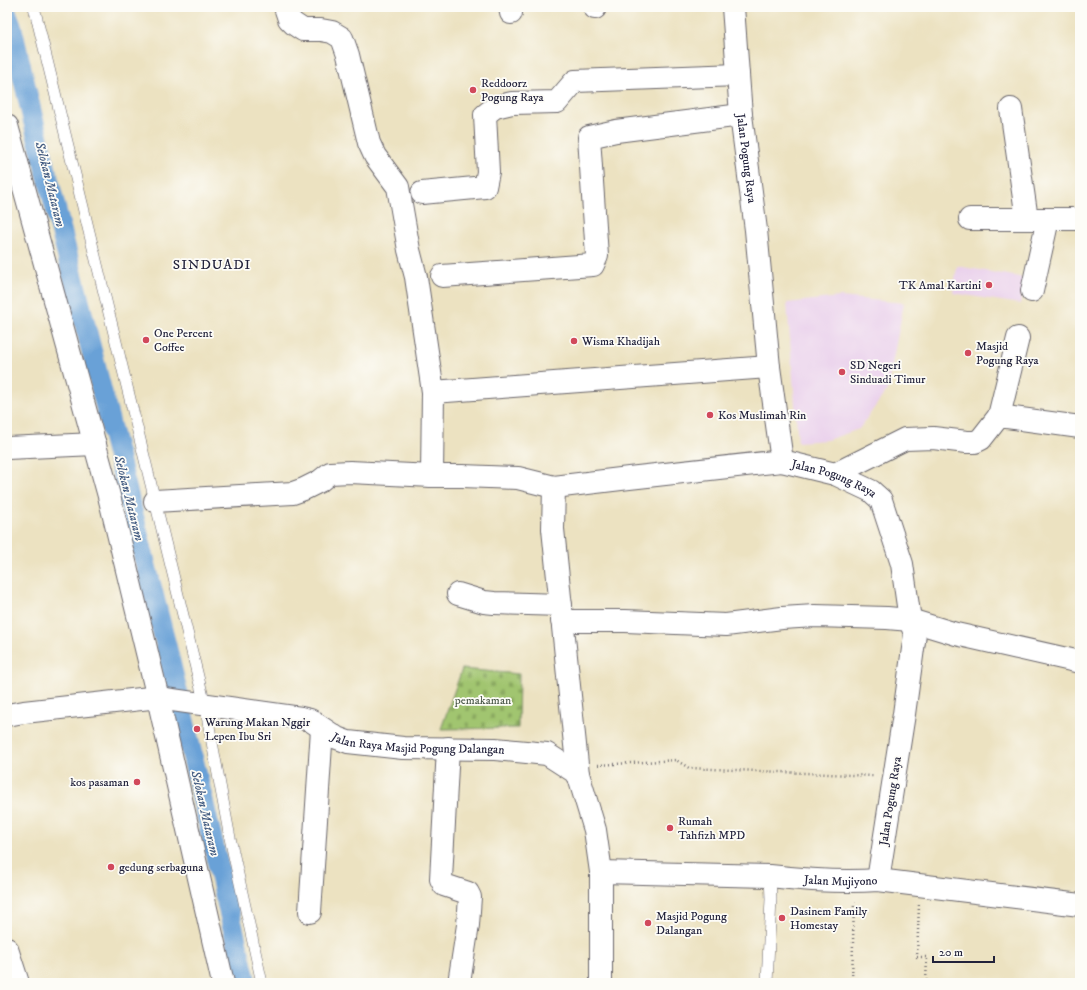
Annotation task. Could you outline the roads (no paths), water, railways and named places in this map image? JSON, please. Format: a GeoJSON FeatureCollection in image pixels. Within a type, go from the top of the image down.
{"type":"FeatureCollection","features":[{"type":"Feature","properties":{"kind":"street"},"geometry":{"type":"LineString","coordinates":[[285,7],[289,19],[303,30],[321,30],[332,32],[342,38],[348,55],[369,143],[375,156],[398,187],[409,250],[416,277],[433,392],[432,476]]}},
{"type":"Feature","properties":{"kind":"street","name":"Jalan Pogung Raya"},"geometry":{"type":"LineString","coordinates":[[732,7],[769,367],[782,461],[835,474],[871,491],[881,500],[902,564],[910,620],[915,634],[878,880]]}},
{"type":"Feature","properties":{"kind":"street"},"geometry":{"type":"LineString","coordinates":[[422,194],[485,187],[488,172],[485,114],[495,107],[512,103],[557,102],[575,81],[738,75]]}},
{"type":"Feature","properties":{"kind":"street"},"geometry":{"type":"LineString","coordinates":[[1011,109],[1038,219],[1032,291]]}},
{"type":"Feature","properties":{"kind":"street"},"geometry":{"type":"LineString","coordinates":[[442,276],[594,265],[597,256],[589,137],[616,131],[742,115]]}},
{"type":"Feature","properties":{"kind":"street"},"geometry":{"type":"LineString","coordinates":[[7,126],[164,699],[223,983]]}},
{"type":"Feature","properties":{"kind":"street"},"geometry":{"type":"LineString","coordinates":[[970,219],[1080,219]]}},
{"type":"Feature","properties":{"kind":"street"},"geometry":{"type":"LineString","coordinates":[[835,474],[905,438],[933,438],[966,442],[975,442],[981,439],[999,416],[1018,338]]}},
{"type":"Feature","properties":{"kind":"street"},"geometry":{"type":"LineString","coordinates":[[433,392],[769,367]]}},
{"type":"Feature","properties":{"kind":"street"},"geometry":{"type":"LineString","coordinates":[[999,416],[1080,427]]}},
{"type":"Feature","properties":{"kind":"street"},"geometry":{"type":"LineString","coordinates":[[7,448],[95,444]]}},
{"type":"Feature","properties":{"kind":"street"},"geometry":{"type":"LineString","coordinates":[[155,501],[293,493],[320,481],[330,473],[350,472],[518,478],[554,487],[782,461]]}},
{"type":"Feature","properties":{"kind":"street"},"geometry":{"type":"LineString","coordinates":[[554,487],[553,529],[578,770],[595,830],[601,872],[601,983]]}},
{"type":"Feature","properties":{"kind":"street"},"geometry":{"type":"LineString","coordinates":[[458,594],[494,604],[625,621],[726,625],[782,618],[816,616],[910,620],[956,634],[1080,662]]}},
{"type":"Feature","properties":{"kind":"street","name":"Jalan Raya Masjid Pogung Dalangan"},"geometry":{"type":"LineString","coordinates":[[7,715],[150,698],[164,699],[310,720],[337,738],[348,742],[403,748],[495,749],[547,754],[578,770]]}},
{"type":"Feature","properties":{"kind":"street"},"geometry":{"type":"LineString","coordinates":[[310,912],[322,729]]}},
{"type":"Feature","properties":{"kind":"street"},"geometry":{"type":"LineString","coordinates":[[448,748],[440,879],[444,885],[468,893],[470,897],[468,925],[459,983]]}},
{"type":"Feature","properties":{"kind":"street","name":"Jalan Mujiyono"},"geometry":{"type":"LineString","coordinates":[[601,872],[770,876],[854,882],[878,880],[1080,904]]}},
{"type":"Feature","properties":{"kind":"street"},"geometry":{"type":"LineString","coordinates":[[7,949],[18,983]]}},
{"type":"Feature","properties":{"kind":"lane"},"geometry":{"type":"LineString","coordinates":[[34,7],[155,501],[262,983]]}},
{"type":"Feature","properties":{"kind":"lane"},"geometry":{"type":"LineString","coordinates":[[767,983],[771,899],[770,876]]}},
{"type":"Feature","properties":{"kind":"waterway","name":"Selokan Mataram"},"geometry":{"type":"LineString","coordinates":[[7,15],[11,25],[32,115],[169,657],[246,983]]}},
{"type":"Feature","properties":{"kind":"place","name":"Reddoorz Pogung Raya"},"geometry":{"type":"Point","coordinates":[473,90]}},
{"type":"Feature","properties":{"kind":"place","name":"TK Amal Kartini"},"geometry":{"type":"Point","coordinates":[989,285]}},
{"type":"Feature","properties":{"kind":"place","name":"One Percent Coffee"},"geometry":{"type":"Point","coordinates":[146,340]}},
{"type":"Feature","properties":{"kind":"place","name":"Wisma Khadijah"},"geometry":{"type":"Point","coordinates":[574,341]}},
{"type":"Feature","properties":{"kind":"place","name":"Masjid Pogung Raya"},"geometry":{"type":"Point","coordinates":[968,353]}},
{"type":"Feature","properties":{"kind":"place","name":"SD Negeri Sinduadi Timur"},"geometry":{"type":"Point","coordinates":[842,372]}},
{"type":"Feature","properties":{"kind":"place","name":"Kos Muslimah Rin"},"geometry":{"type":"Point","coordinates":[710,415]}},
{"type":"Feature","properties":{"kind":"place","name":"Warung Makan Nggir Lepen Ibu Sri"},"geometry":{"type":"Point","coordinates":[197,729]}},
{"type":"Feature","properties":{"kind":"place","name":"kos pasaman"},"geometry":{"type":"Point","coordinates":[137,782]}},
{"type":"Feature","properties":{"kind":"place","name":"Rumah Tahfizh MPD"},"geometry":{"type":"Point","coordinates":[670,828]}},
{"type":"Feature","properties":{"kind":"place","name":"gedung serbaguna"},"geometry":{"type":"Point","coordinates":[111,867]}},
{"type":"Feature","properties":{"kind":"place","name":"Dasinem Family Homestay"},"geometry":{"type":"Point","coordinates":[782,918]}},
{"type":"Feature","properties":{"kind":"place","name":"Masjid Pogung Dalangan"},"geometry":{"type":"Point","coordinates":[648,923]}},
{"type":"Feature","properties":{"kind":"district","name":"SINDUADI"},"geometry":{"type":"Point","coordinates":[212,264]}},
{"type":"Feature","properties":{"kind":"park label","name":"pemakaman"},"geometry":{"type":"Point","coordinates":[483,700]}}]}
